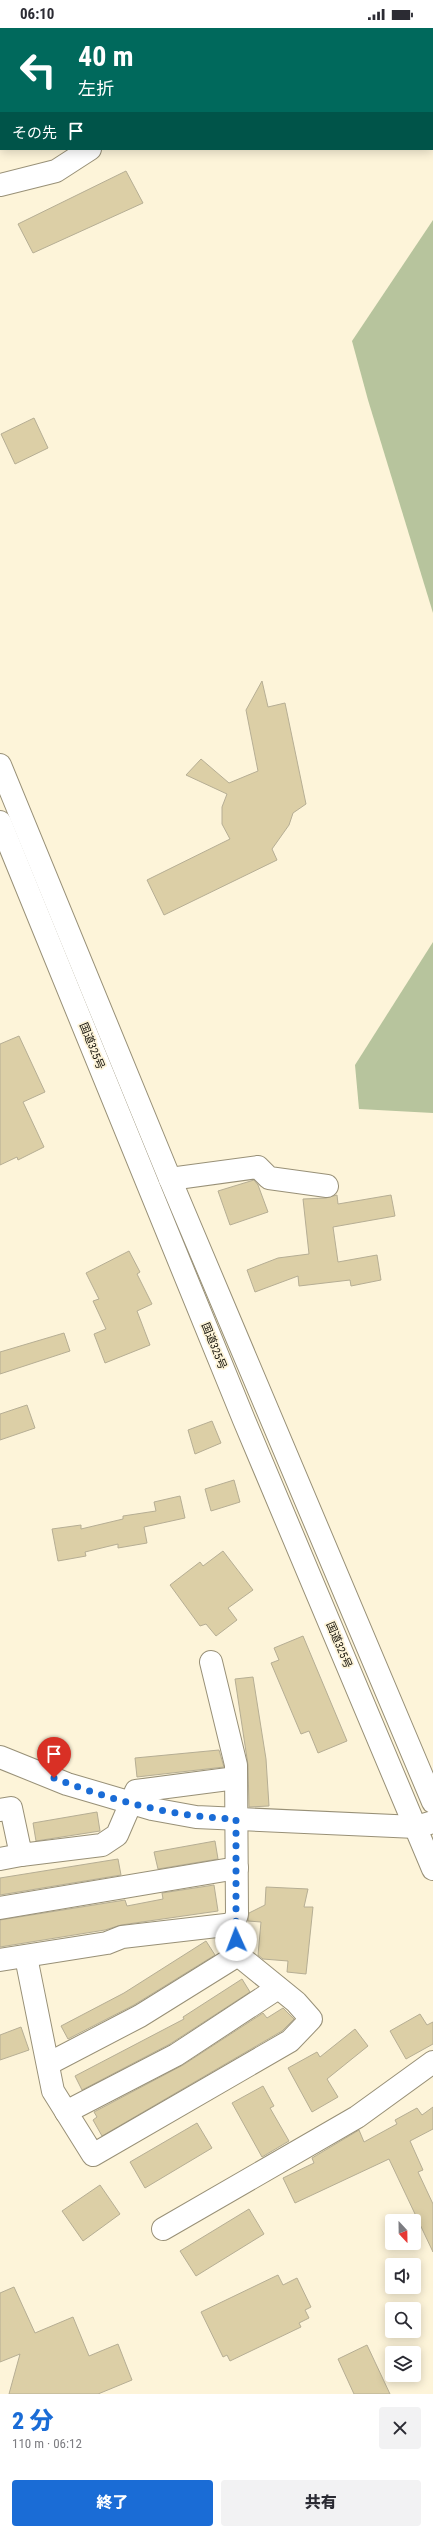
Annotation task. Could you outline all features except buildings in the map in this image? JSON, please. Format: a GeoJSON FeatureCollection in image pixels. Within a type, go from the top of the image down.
{"type":"FeatureCollection","features":[{"type":"Feature","properties":{"kind":"main road"},"geometry":{"type":"LineString","coordinates":[[0,185],[56,171],[88,150]]}},
{"type":"Feature","properties":{"kind":"main road","name":"国道325号"},"geometry":{"type":"LineString","coordinates":[[0,768],[170,1179],[433,1802]]}},
{"type":"Feature","properties":{"kind":"main road","name":"国道325号"},"geometry":{"type":"LineString","coordinates":[[0,822],[244,1420],[424,1824],[433,1869]]}},
{"type":"Feature","properties":{"kind":"main road"},"geometry":{"type":"LineString","coordinates":[[170,1179],[258,1167],[269,1178],[327,1186]]}},
{"type":"Feature","properties":{"kind":"main road"},"geometry":{"type":"LineString","coordinates":[[26,1957],[53,2091],[93,2155],[290,2041],[311,2019],[296,2002],[238,1955],[234,1924],[237,1914],[236,1778],[230,1733],[211,1662]]}},
{"type":"Feature","properties":{"kind":"main road"},"geometry":{"type":"LineString","coordinates":[[0,1757],[67,1784],[132,1803],[196,1817],[424,1824]]}},
{"type":"Feature","properties":{"kind":"main road"},"geometry":{"type":"LineString","coordinates":[[0,1810],[11,1808],[10,1857],[102,1845],[117,1835],[136,1791],[236,1778]]}},
{"type":"Feature","properties":{"kind":"main road"},"geometry":{"type":"LineString","coordinates":[[0,1908],[237,1868]]}},
{"type":"Feature","properties":{"kind":"main road"},"geometry":{"type":"LineString","coordinates":[[0,1960],[107,1943],[122,1937],[234,1924]]}},
{"type":"Feature","properties":{"kind":"main road"},"geometry":{"type":"LineString","coordinates":[[48,2064],[140,2016],[238,1955]]}},
{"type":"Feature","properties":{"kind":"main road"},"geometry":{"type":"LineString","coordinates":[[66,2112],[176,2055],[278,1988]]}},
{"type":"Feature","properties":{"kind":"main road"},"geometry":{"type":"LineString","coordinates":[[163,2230],[357,2117],[433,2062]]}},
{"type":"Feature","properties":{"kind":"green space"},"geometry":{"type":"Polygon","coordinates":[[[433,220],[433,613],[368,400],[352,341],[433,220]]]}},
{"type":"Feature","properties":{"kind":"green space"},"geometry":{"type":"Polygon","coordinates":[[[433,942],[433,1113],[359,1109],[355,1065],[433,942]]]}},
{"type":"Feature","properties":{"kind":"route"},"geometry":{"type":"LineString","coordinates":[[54,1778],[67,1784],[152,1809],[196,1817],[236,1819],[237,1914],[234,1924],[236,1940]]}}]}
